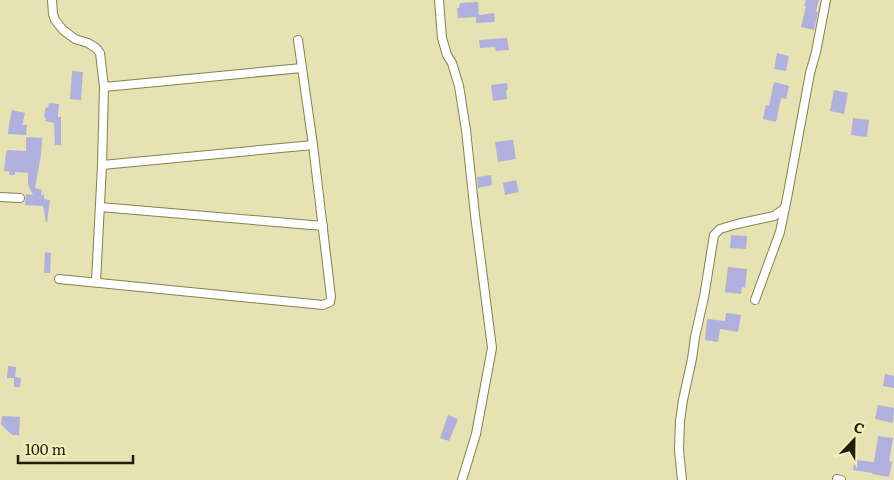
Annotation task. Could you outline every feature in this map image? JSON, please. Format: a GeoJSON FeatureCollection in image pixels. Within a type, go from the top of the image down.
{"type":"FeatureCollection","features":[{"type":"Feature","properties":{"kind":"street"},"geometry":{"type":"LineString","coordinates":[[52,0],[55,20],[63,30],[75,39],[88,43],[100,53],[104,87],[96,282]]}},
{"type":"Feature","properties":{"kind":"street"},"geometry":{"type":"LineString","coordinates":[[440,0],[442,38],[447,55],[452,63],[458,86],[466,130],[492,348],[476,434],[462,480]]}},
{"type":"Feature","properties":{"kind":"street"},"geometry":{"type":"LineString","coordinates":[[754,300],[780,232],[826,0]]}},
{"type":"Feature","properties":{"kind":"street"},"geometry":{"type":"LineString","coordinates":[[59,279],[322,305],[330,302],[323,226],[298,40]]}},
{"type":"Feature","properties":{"kind":"street"},"geometry":{"type":"LineString","coordinates":[[104,87],[302,68]]}},
{"type":"Feature","properties":{"kind":"street"},"geometry":{"type":"LineString","coordinates":[[102,165],[313,145]]}},
{"type":"Feature","properties":{"kind":"street"},"geometry":{"type":"LineString","coordinates":[[0,197],[20,198]]}},
{"type":"Feature","properties":{"kind":"street"},"geometry":{"type":"LineString","coordinates":[[100,208],[323,226]]}},
{"type":"Feature","properties":{"kind":"street"},"geometry":{"type":"LineString","coordinates":[[682,480],[679,450],[681,414],[714,236],[720,229],[774,216],[785,208]]}},
{"type":"Feature","properties":{"kind":"building"},"geometry":{"type":"Polygon","coordinates":[[[806,0],[819,0],[814,30],[801,27],[806,0]]]}},
{"type":"Feature","properties":{"kind":"building"},"geometry":{"type":"Polygon","coordinates":[[[478,2],[479,15],[494,13],[495,22],[476,23],[476,17],[458,18],[457,8],[459,8],[460,3],[478,2]]]}},
{"type":"Feature","properties":{"kind":"building"},"geometry":{"type":"Polygon","coordinates":[[[507,38],[509,50],[496,51],[495,47],[480,48],[479,40],[507,38]]]}},
{"type":"Feature","properties":{"kind":"building"},"geometry":{"type":"Polygon","coordinates":[[[777,53],[789,56],[786,71],[774,69],[777,53]]]}},
{"type":"Feature","properties":{"kind":"building"},"geometry":{"type":"Polygon","coordinates":[[[72,71],[83,72],[81,100],[70,99],[72,71]]]}},
{"type":"Feature","properties":{"kind":"building"},"geometry":{"type":"Polygon","coordinates":[[[774,82],[789,86],[786,99],[781,98],[776,122],[763,119],[766,105],[769,106],[774,82]]]}},
{"type":"Feature","properties":{"kind":"building"},"geometry":{"type":"Polygon","coordinates":[[[507,83],[507,99],[493,101],[491,85],[507,83]]]}},
{"type":"Feature","properties":{"kind":"building"},"geometry":{"type":"Polygon","coordinates":[[[834,90],[848,93],[844,114],[830,111],[834,90]]]}},
{"type":"Feature","properties":{"kind":"building"},"geometry":{"type":"Polygon","coordinates":[[[49,103],[59,104],[58,117],[61,117],[61,145],[55,145],[54,123],[45,121],[46,107],[48,108],[49,103]]]}},
{"type":"Feature","properties":{"kind":"building"},"geometry":{"type":"Polygon","coordinates":[[[12,110],[25,113],[22,125],[27,125],[26,135],[8,134],[12,110]]]}},
{"type":"Feature","properties":{"kind":"building"},"geometry":{"type":"Polygon","coordinates":[[[853,118],[869,120],[867,137],[851,135],[853,118]]]}},
{"type":"Feature","properties":{"kind":"building"},"geometry":{"type":"Polygon","coordinates":[[[26,137],[42,138],[35,188],[42,190],[41,195],[44,195],[44,199],[50,200],[47,222],[43,206],[25,205],[26,194],[33,195],[28,185],[28,173],[15,172],[15,175],[9,175],[9,171],[4,171],[6,153],[8,150],[26,151],[26,137]]]}},
{"type":"Feature","properties":{"kind":"building"},"geometry":{"type":"Polygon","coordinates":[[[513,140],[516,159],[498,162],[495,142],[513,140]]]}},
{"type":"Feature","properties":{"kind":"building"},"geometry":{"type":"Polygon","coordinates":[[[491,175],[492,185],[478,188],[477,177],[491,175]]]}},
{"type":"Feature","properties":{"kind":"building"},"geometry":{"type":"Polygon","coordinates":[[[516,180],[519,192],[505,195],[503,183],[516,180]]]}},
{"type":"Feature","properties":{"kind":"building"},"geometry":{"type":"Polygon","coordinates":[[[731,235],[747,236],[746,249],[730,248],[731,235]]]}},
{"type":"Feature","properties":{"kind":"building"},"geometry":{"type":"Polygon","coordinates":[[[45,252],[51,253],[50,273],[44,273],[45,252]]]}},
{"type":"Feature","properties":{"kind":"building"},"geometry":{"type":"Polygon","coordinates":[[[728,267],[747,269],[745,288],[742,287],[741,294],[725,292],[728,267]]]}},
{"type":"Feature","properties":{"kind":"building"},"geometry":{"type":"Polygon","coordinates":[[[726,313],[741,315],[738,332],[720,329],[718,342],[705,340],[707,319],[725,321],[726,313]]]}},
{"type":"Feature","properties":{"kind":"building"},"geometry":{"type":"Polygon","coordinates":[[[8,366],[16,367],[15,377],[21,378],[20,387],[14,387],[14,378],[7,378],[8,366]]]}},
{"type":"Feature","properties":{"kind":"building"},"geometry":{"type":"Polygon","coordinates":[[[885,374],[894,376],[894,388],[883,386],[885,374]]]}},
{"type":"Feature","properties":{"kind":"building"},"geometry":{"type":"Polygon","coordinates":[[[878,405],[894,408],[893,423],[875,419],[878,405]]]}},
{"type":"Feature","properties":{"kind":"building"},"geometry":{"type":"Polygon","coordinates":[[[448,415],[458,419],[449,441],[440,438],[448,415]]]}},
{"type":"Feature","properties":{"kind":"building"},"geometry":{"type":"Polygon","coordinates":[[[2,416],[20,417],[19,435],[12,435],[1,424],[2,416]]]}},
{"type":"Feature","properties":{"kind":"building"},"geometry":{"type":"Polygon","coordinates":[[[878,436],[893,438],[889,461],[892,462],[889,477],[853,470],[855,460],[874,462],[878,436]]]}}]}
